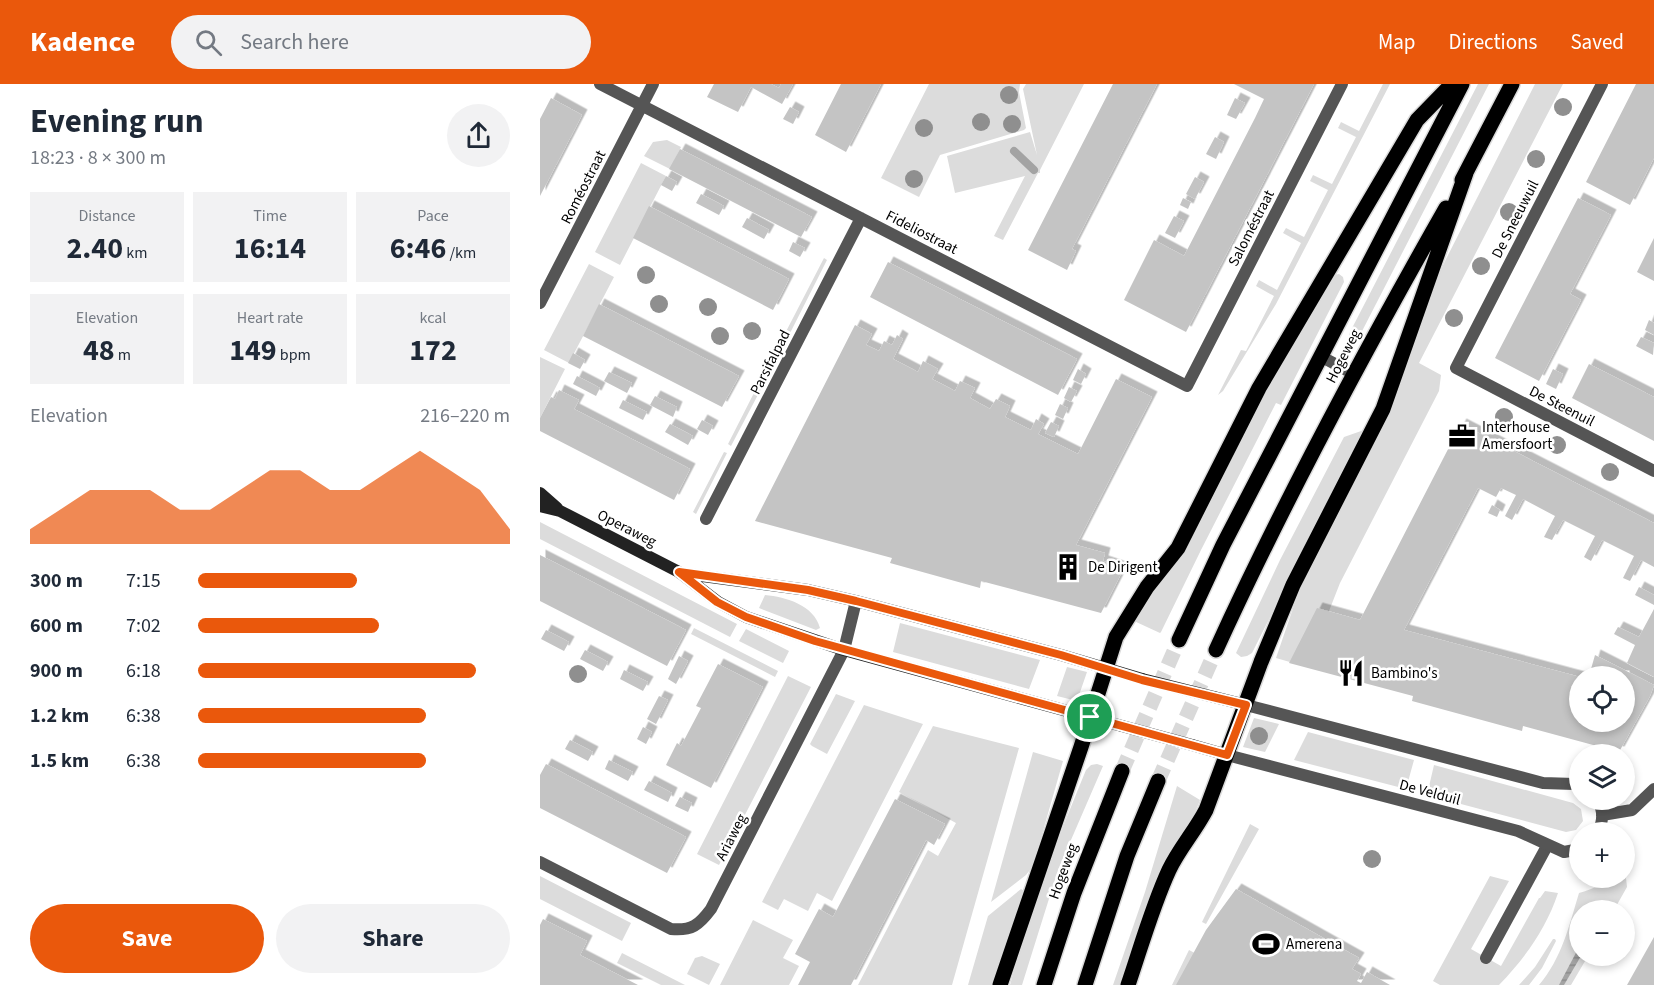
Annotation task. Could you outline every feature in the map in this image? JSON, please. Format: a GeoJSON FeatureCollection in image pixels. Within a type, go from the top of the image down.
{"type":"FeatureCollection","features":[{"type":"Feature","properties":{"kind":"main road"},"geometry":{"type":"LineString","coordinates":[[1000,985],[1116,638],[1143,594],[1178,548],[1259,388],[1417,120],[1452,84]]}},
{"type":"Feature","properties":{"kind":"main road","name":"Hogeweg"},"geometry":{"type":"LineString","coordinates":[[1179,640],[1222,545],[1462,84]]}},
{"type":"Feature","properties":{"kind":"main road","name":"Hogeweg"},"geometry":{"type":"LineString","coordinates":[[1216,650],[1245,588],[1379,325],[1466,173],[1512,84]]}},
{"type":"Feature","properties":{"kind":"main road"},"geometry":{"type":"LineString","coordinates":[[1128,985],[1164,881],[1176,857],[1202,818],[1293,585],[1383,409],[1466,173]]}},
{"type":"Feature","properties":{"kind":"main road","name":"Hogeweg"},"geometry":{"type":"LineString","coordinates":[[1044,985],[1074,893],[1122,771]]}},
{"type":"Feature","properties":{"kind":"main road"},"geometry":{"type":"LineString","coordinates":[[1085,985],[1127,856],[1158,781]]}},
{"type":"Feature","properties":{"kind":"street","name":"Fideliostraat"},"geometry":{"type":"LineString","coordinates":[[600,84],[1187,386]]}},
{"type":"Feature","properties":{"kind":"street","name":"Roméostraat"},"geometry":{"type":"LineString","coordinates":[[540,303],[653,84]]}},
{"type":"Feature","properties":{"kind":"street","name":"Saloméstraat"},"geometry":{"type":"LineString","coordinates":[[1187,386],[1342,84]]}},
{"type":"Feature","properties":{"kind":"street","name":"De Sneeuwuil"},"geometry":{"type":"LineString","coordinates":[[1455,368],[1602,84]]}},
{"type":"Feature","properties":{"kind":"street","name":"Parsifalpad"},"geometry":{"type":"LineString","coordinates":[[706,519],[861,218]]}},
{"type":"Feature","properties":{"kind":"street"},"geometry":{"type":"LineString","coordinates":[[1320,356],[1354,374]]}},
{"type":"Feature","properties":{"kind":"street","name":"De Steenuil"},"geometry":{"type":"LineString","coordinates":[[1455,368],[1654,471]]}},
{"type":"Feature","properties":{"kind":"street","name":"Operaweg"},"geometry":{"type":"LineString","coordinates":[[540,493],[560,511]]}},
{"type":"Feature","properties":{"kind":"street","name":"Operaweg"},"geometry":{"type":"LineString","coordinates":[[540,506],[560,511],[679,572],[717,602],[746,617],[844,650],[1270,766]]}},
{"type":"Feature","properties":{"kind":"street","name":"Operaweg"},"geometry":{"type":"LineString","coordinates":[[679,572],[808,590],[856,601],[1106,668],[1142,680],[1544,783],[1569,784]]}},
{"type":"Feature","properties":{"kind":"street","name":"Ariaweg"},"geometry":{"type":"LineString","coordinates":[[540,862],[671,929],[687,930],[698,925],[716,901],[844,650],[856,601]]}},
{"type":"Feature","properties":{"kind":"street","name":"De Velduil"},"geometry":{"type":"LineString","coordinates":[[1270,766],[1518,831],[1547,846],[1564,852],[1569,851]]}},
{"type":"Feature","properties":{"kind":"street"},"geometry":{"type":"LineString","coordinates":[[1602,815],[1632,810],[1654,789]]}},
{"type":"Feature","properties":{"kind":"street"},"geometry":{"type":"LineString","coordinates":[[1600,822],[1602,810]]}},
{"type":"Feature","properties":{"kind":"street"},"geometry":{"type":"LineString","coordinates":[[1486,958],[1547,846]]}},
{"type":"Feature","properties":{"kind":"shaded area"},"geometry":{"type":"Polygon","coordinates":[[[929,84],[1020,84],[1019,92],[1026,128],[940,155],[919,197],[881,178],[929,84]]]}},
{"type":"Feature","properties":{"kind":"shaded area"},"geometry":{"type":"Polygon","coordinates":[[[1026,84],[1084,84],[1040,173],[1003,240],[994,236],[1025,176],[955,193],[947,156],[1030,132],[1037,155],[1023,89],[1026,84]]]}},
{"type":"Feature","properties":{"kind":"shaded area"},"geometry":{"type":"Polygon","coordinates":[[[1383,84],[1390,84],[1276,304],[1223,391],[1218,395],[1241,350],[1246,351],[1274,296],[1256,286],[1259,280],[1277,290],[1301,243],[1283,233],[1286,228],[1304,237],[1328,190],[1310,181],[1313,175],[1332,184],[1356,137],[1338,128],[1341,122],[1359,131],[1383,84]]]}},
{"type":"Feature","properties":{"kind":"shaded area"},"geometry":{"type":"Polygon","coordinates":[[[1478,84],[1489,84],[1358,339],[1352,340],[1349,334],[1478,84]]]}},
{"type":"Feature","properties":{"kind":"shaded area"},"geometry":{"type":"Polygon","coordinates":[[[1535,84],[1563,84],[1419,363],[1441,375],[1439,391],[1340,583],[1307,667],[1276,658],[1301,585],[1387,419],[1431,292],[1535,84]]]}},
{"type":"Feature","properties":{"kind":"shaded area"},"geometry":{"type":"Polygon","coordinates":[[[667,140],[681,147],[670,169],[644,156],[653,142],[667,140]]]}},
{"type":"Feature","properties":{"kind":"shaded area"},"geometry":{"type":"Polygon","coordinates":[[[641,163],[666,176],[620,265],[595,252],[641,163]]]}},
{"type":"Feature","properties":{"kind":"shaded area"},"geometry":{"type":"Polygon","coordinates":[[[824,258],[827,260],[782,349],[778,347],[824,258]]]}},
{"type":"Feature","properties":{"kind":"shaded area"},"geometry":{"type":"Polygon","coordinates":[[[589,264],[614,277],[569,363],[544,350],[589,264]]]}},
{"type":"Feature","properties":{"kind":"shaded area"},"geometry":{"type":"Polygon","coordinates":[[[1339,274],[1343,277],[1344,282],[1281,405],[1276,403],[1161,632],[1134,621],[1155,587],[1167,575],[1183,551],[1264,394],[1334,275],[1339,274]]]}},
{"type":"Feature","properties":{"kind":"shaded area"},"geometry":{"type":"Polygon","coordinates":[[[540,357],[565,369],[540,418],[540,357]]]}},
{"type":"Feature","properties":{"kind":"shaded area"},"geometry":{"type":"Polygon","coordinates":[[[757,387],[761,389],[731,446],[728,444],[757,387]]]}},
{"type":"Feature","properties":{"kind":"shaded area"},"geometry":{"type":"Polygon","coordinates":[[[1364,430],[1252,653],[1241,657],[1236,653],[1280,560],[1344,437],[1364,430]]]}},
{"type":"Feature","properties":{"kind":"shaded area"},"geometry":{"type":"Polygon","coordinates":[[[724,452],[727,453],[696,514],[693,512],[724,452]]]}},
{"type":"Feature","properties":{"kind":"shaded area"},"geometry":{"type":"Polygon","coordinates":[[[540,522],[737,624],[730,637],[540,539],[540,522]]]}},
{"type":"Feature","properties":{"kind":"shaded area"},"geometry":{"type":"Polygon","coordinates":[[[765,595],[790,600],[805,608],[812,613],[820,628],[816,630],[759,608],[765,595]]]}},
{"type":"Feature","properties":{"kind":"shaded area"},"geometry":{"type":"Polygon","coordinates":[[[900,623],[1040,660],[1029,689],[893,652],[900,623]]]}},
{"type":"Feature","properties":{"kind":"shaded area"},"geometry":{"type":"Polygon","coordinates":[[[694,628],[778,671],[775,677],[691,634],[694,628]]]}},
{"type":"Feature","properties":{"kind":"shaded area"},"geometry":{"type":"Polygon","coordinates":[[[746,629],[789,651],[783,663],[739,641],[746,629]]]}},
{"type":"Feature","properties":{"kind":"shaded area"},"geometry":{"type":"Polygon","coordinates":[[[1067,667],[1087,672],[1077,701],[1057,696],[1067,667]]]}},
{"type":"Feature","properties":{"kind":"shaded area"},"geometry":{"type":"Polygon","coordinates":[[[788,676],[811,687],[719,865],[697,854],[788,676]]]}},
{"type":"Feature","properties":{"kind":"shaded area"},"geometry":{"type":"Polygon","coordinates":[[[836,694],[855,701],[827,754],[810,744],[836,694]]]}},
{"type":"Feature","properties":{"kind":"shaded area"},"geometry":{"type":"Polygon","coordinates":[[[864,705],[923,724],[832,901],[817,893],[808,911],[784,899],[778,910],[762,902],[864,705]]]}},
{"type":"Feature","properties":{"kind":"shaded area"},"geometry":{"type":"Polygon","coordinates":[[[1254,718],[1279,724],[1265,752],[1243,747],[1254,718]]]}},
{"type":"Feature","properties":{"kind":"shaded area"},"geometry":{"type":"Polygon","coordinates":[[[933,726],[1019,748],[952,985],[858,985],[928,850],[938,856],[956,823],[899,792],[933,726]]]}},
{"type":"Feature","properties":{"kind":"shaded area"},"geometry":{"type":"Polygon","coordinates":[[[1308,732],[1414,760],[1406,789],[1294,760],[1308,732]]]}},
{"type":"Feature","properties":{"kind":"shaded area"},"geometry":{"type":"Polygon","coordinates":[[[1033,752],[1063,761],[1033,866],[1026,875],[991,902],[1033,752]]]}},
{"type":"Feature","properties":{"kind":"shaded area"},"geometry":{"type":"Polygon","coordinates":[[[1091,765],[1103,766],[1058,870],[1022,985],[1010,985],[1035,903],[1065,823],[1086,770],[1091,765]]]}},
{"type":"Feature","properties":{"kind":"shaded area"},"geometry":{"type":"Polygon","coordinates":[[[1434,765],[1569,802],[1569,810],[1581,810],[1583,821],[1569,822],[1569,831],[1566,832],[1427,795],[1434,765]]]}},
{"type":"Feature","properties":{"kind":"shaded area"},"geometry":{"type":"Polygon","coordinates":[[[1177,786],[1200,800],[1190,825],[1153,892],[1120,985],[1113,985],[1145,892],[1177,786]]]}},
{"type":"Feature","properties":{"kind":"shaded area"},"geometry":{"type":"Polygon","coordinates":[[[1250,824],[1259,829],[1206,924],[1202,922],[1250,824]]]}},
{"type":"Feature","properties":{"kind":"shaded area"},"geometry":{"type":"Polygon","coordinates":[[[540,876],[631,923],[622,941],[540,899],[540,876]]]}},
{"type":"Feature","properties":{"kind":"shaded area"},"geometry":{"type":"Polygon","coordinates":[[[1490,876],[1509,881],[1471,949],[1501,966],[1539,898],[1545,891],[1558,893],[1534,942],[1499,985],[1440,985],[1433,981],[1490,876]]]}},
{"type":"Feature","properties":{"kind":"shaded area"},"geometry":{"type":"Polygon","coordinates":[[[1626,888],[1620,900],[1577,900],[1579,893],[1591,889],[1626,888]]]}},
{"type":"Feature","properties":{"kind":"shaded area"},"geometry":{"type":"Polygon","coordinates":[[[1021,889],[1024,891],[993,985],[968,985],[988,916],[1021,889]]]}},
{"type":"Feature","properties":{"kind":"shaded area"},"geometry":{"type":"Polygon","coordinates":[[[753,920],[793,940],[783,958],[799,966],[789,985],[720,985],[753,920]]]}},
{"type":"Feature","properties":{"kind":"shaded area"},"geometry":{"type":"Polygon","coordinates":[[[1569,926],[1569,966],[1582,966],[1571,985],[1539,985],[1554,964],[1569,926]]]}},
{"type":"Feature","properties":{"kind":"shaded area"},"geometry":{"type":"Polygon","coordinates":[[[1553,939],[1556,941],[1542,968],[1529,985],[1519,985],[1535,967],[1553,939]]]}},
{"type":"Feature","properties":{"kind":"shaded area"},"geometry":{"type":"Polygon","coordinates":[[[1189,950],[1204,958],[1188,985],[1172,985],[1189,950]]]}},
{"type":"Feature","properties":{"kind":"shaded area"},"geometry":{"type":"Polygon","coordinates":[[[622,953],[685,985],[661,985],[617,963],[622,953]]]}},
{"type":"Feature","properties":{"kind":"shaded area"},"geometry":{"type":"Polygon","coordinates":[[[702,956],[720,964],[709,985],[687,974],[695,958],[702,956]]]}},
{"type":"Feature","properties":{"kind":"shaded area"},"geometry":{"type":"Polygon","coordinates":[[[1569,966],[1575,966],[1564,985],[1559,985],[1569,966]]]}},
{"type":"Feature","properties":{"kind":"building"},"geometry":{"type":"Polygon","coordinates":[[[714,84],[771,84],[779,88],[781,84],[793,84],[782,104],[751,87],[738,112],[707,97],[714,84]]]}},
{"type":"Feature","properties":{"kind":"building"},"geometry":{"type":"Polygon","coordinates":[[[841,84],[881,84],[846,152],[815,135],[841,84]]]}},
{"type":"Feature","properties":{"kind":"building"},"geometry":{"type":"Polygon","coordinates":[[[1113,84],[1157,84],[1072,249],[1076,251],[1067,270],[1028,250],[1113,84]]]}},
{"type":"Feature","properties":{"kind":"building"},"geometry":{"type":"Polygon","coordinates":[[[1234,84],[1314,84],[1186,332],[1124,300],[1154,240],[1184,256],[1255,118],[1264,99],[1234,84]]]}},
{"type":"Feature","properties":{"kind":"building"},"geometry":{"type":"Polygon","coordinates":[[[1636,84],[1654,84],[1654,158],[1630,205],[1586,182],[1636,84]]]}},
{"type":"Feature","properties":{"kind":"building"},"geometry":{"type":"Polygon","coordinates":[[[551,98],[582,115],[540,196],[540,119],[551,98]]]}},
{"type":"Feature","properties":{"kind":"building"},"geometry":{"type":"Polygon","coordinates":[[[1235,98],[1245,103],[1236,119],[1227,115],[1235,98]]]}},
{"type":"Feature","properties":{"kind":"building"},"geometry":{"type":"Polygon","coordinates":[[[790,107],[799,112],[793,124],[783,119],[790,107]]]}},
{"type":"Feature","properties":{"kind":"building"},"geometry":{"type":"Polygon","coordinates":[[[1215,137],[1224,142],[1216,159],[1206,154],[1215,137]]]}},
{"type":"Feature","properties":{"kind":"building"},"geometry":{"type":"Polygon","coordinates":[[[680,149],[812,217],[801,237],[669,169],[680,149]]]}},
{"type":"Feature","properties":{"kind":"building"},"geometry":{"type":"Polygon","coordinates":[[[666,176],[677,182],[672,191],[661,185],[666,176]]]}},
{"type":"Feature","properties":{"kind":"building"},"geometry":{"type":"Polygon","coordinates":[[[1195,177],[1204,182],[1195,199],[1186,194],[1195,177]]]}},
{"type":"Feature","properties":{"kind":"building"},"geometry":{"type":"Polygon","coordinates":[[[701,194],[724,206],[719,215],[696,203],[701,194]]]}},
{"type":"Feature","properties":{"kind":"building"},"geometry":{"type":"Polygon","coordinates":[[[1183,198],[1191,202],[1188,209],[1180,205],[1183,198]]]}},
{"type":"Feature","properties":{"kind":"building"},"geometry":{"type":"Polygon","coordinates":[[[1578,198],[1611,215],[1570,294],[1581,300],[1539,381],[1495,358],[1578,198]]]}},
{"type":"Feature","properties":{"kind":"building"},"geometry":{"type":"Polygon","coordinates":[[[649,206],[789,279],[773,310],[633,238],[649,206]]]}},
{"type":"Feature","properties":{"kind":"building"},"geometry":{"type":"Polygon","coordinates":[[[1174,216],[1184,221],[1175,238],[1165,233],[1174,216]]]}},
{"type":"Feature","properties":{"kind":"building"},"geometry":{"type":"Polygon","coordinates":[[[747,218],[769,230],[764,239],[742,227],[747,218]]]}},
{"type":"Feature","properties":{"kind":"building"},"geometry":{"type":"Polygon","coordinates":[[[1654,238],[1654,281],[1637,272],[1654,238]]]}},
{"type":"Feature","properties":{"kind":"building"},"geometry":{"type":"Polygon","coordinates":[[[793,242],[805,248],[800,257],[789,251],[793,242]]]}},
{"type":"Feature","properties":{"kind":"building"},"geometry":{"type":"Polygon","coordinates":[[[888,262],[1077,359],[1058,395],[870,297],[888,262]]]}},
{"type":"Feature","properties":{"kind":"building"},"geometry":{"type":"Polygon","coordinates":[[[599,304],[739,376],[722,407],[583,336],[599,304]]]}},
{"type":"Feature","properties":{"kind":"building"},"geometry":{"type":"Polygon","coordinates":[[[1649,320],[1654,323],[1654,335],[1645,330],[1649,320]]]}},
{"type":"Feature","properties":{"kind":"building"},"geometry":{"type":"Polygon","coordinates":[[[855,325],[872,334],[866,345],[879,351],[884,341],[892,345],[897,335],[903,339],[893,359],[918,372],[923,361],[938,369],[932,379],[955,391],[960,381],[975,388],[970,398],[990,409],[996,399],[1010,406],[1005,417],[1031,430],[1036,419],[1044,424],[1038,434],[1078,454],[1116,379],[1152,397],[1076,545],[1105,553],[1103,561],[1124,568],[1101,613],[981,581],[980,588],[890,563],[892,558],[755,521],[855,325]]]}},
{"type":"Feature","properties":{"kind":"building"},"geometry":{"type":"Polygon","coordinates":[[[1641,337],[1654,343],[1653,355],[1636,346],[1641,337]]]}},
{"type":"Feature","properties":{"kind":"building"},"geometry":{"type":"Polygon","coordinates":[[[573,353],[585,360],[580,369],[568,363],[573,353]]]}},
{"type":"Feature","properties":{"kind":"building"},"geometry":{"type":"Polygon","coordinates":[[[1589,364],[1654,397],[1654,441],[1572,398],[1589,364]]]}},
{"type":"Feature","properties":{"kind":"building"},"geometry":{"type":"Polygon","coordinates":[[[1078,369],[1086,374],[1081,384],[1073,380],[1078,369]]]}},
{"type":"Feature","properties":{"kind":"building"},"geometry":{"type":"Polygon","coordinates":[[[1553,369],[1563,374],[1556,389],[1546,384],[1553,369]]]}},
{"type":"Feature","properties":{"kind":"building"},"geometry":{"type":"Polygon","coordinates":[[[609,372],[632,383],[627,393],[604,381],[609,372]]]}},
{"type":"Feature","properties":{"kind":"building"},"geometry":{"type":"Polygon","coordinates":[[[577,376],[600,388],[596,396],[573,384],[577,376]]]}},
{"type":"Feature","properties":{"kind":"building"},"geometry":{"type":"Polygon","coordinates":[[[1069,387],[1077,391],[1071,402],[1064,398],[1069,387]]]}},
{"type":"Feature","properties":{"kind":"building"},"geometry":{"type":"Polygon","coordinates":[[[559,390],[579,400],[574,409],[690,469],[674,500],[540,431],[540,418],[551,397],[555,399],[559,390]]]}},
{"type":"Feature","properties":{"kind":"building"},"geometry":{"type":"Polygon","coordinates":[[[655,396],[677,407],[673,417],[650,405],[655,396]]]}},
{"type":"Feature","properties":{"kind":"building"},"geometry":{"type":"Polygon","coordinates":[[[623,400],[647,412],[643,420],[619,408],[623,400]]]}},
{"type":"Feature","properties":{"kind":"building"},"geometry":{"type":"Polygon","coordinates":[[[1060,404],[1068,408],[1063,419],[1055,415],[1060,404]]]}},
{"type":"Feature","properties":{"kind":"building"},"geometry":{"type":"Polygon","coordinates":[[[702,420],[713,426],[708,435],[697,429],[702,420]]]}},
{"type":"Feature","properties":{"kind":"building"},"geometry":{"type":"Polygon","coordinates":[[[1051,422],[1059,426],[1054,437],[1045,433],[1051,422]]]}},
{"type":"Feature","properties":{"kind":"building"},"geometry":{"type":"Polygon","coordinates":[[[670,424],[693,436],[688,445],[665,432],[670,424]]]}},
{"type":"Feature","properties":{"kind":"building"},"geometry":{"type":"Polygon","coordinates":[[[1461,424],[1654,523],[1654,567],[1641,560],[1630,581],[1623,578],[1634,556],[1602,540],[1591,561],[1584,557],[1595,536],[1563,520],[1552,540],[1544,537],[1555,516],[1523,499],[1512,520],[1505,516],[1516,495],[1501,488],[1496,497],[1478,488],[1404,630],[1569,674],[1569,732],[1630,732],[1623,744],[1589,744],[1523,726],[1522,731],[1412,701],[1413,696],[1289,663],[1317,608],[1360,620],[1461,424]]]}},
{"type":"Feature","properties":{"kind":"building"},"geometry":{"type":"Polygon","coordinates":[[[1492,505],[1500,510],[1497,517],[1488,513],[1492,505]]]}},
{"type":"Feature","properties":{"kind":"building"},"geometry":{"type":"Polygon","coordinates":[[[540,555],[686,630],[667,666],[540,601],[540,555]]]}},
{"type":"Feature","properties":{"kind":"building"},"geometry":{"type":"Polygon","coordinates":[[[1639,587],[1654,595],[1654,605],[1635,595],[1639,587]]]}},
{"type":"Feature","properties":{"kind":"building"},"geometry":{"type":"Polygon","coordinates":[[[1654,609],[1654,677],[1627,663],[1635,645],[1614,634],[1618,627],[1639,637],[1654,609]]]}},
{"type":"Feature","properties":{"kind":"building"},"geometry":{"type":"Polygon","coordinates":[[[546,630],[569,642],[564,651],[541,639],[546,630]]]}},
{"type":"Feature","properties":{"kind":"building"},"geometry":{"type":"Polygon","coordinates":[[[585,650],[608,662],[603,671],[580,659],[585,650]]]}},
{"type":"Feature","properties":{"kind":"building"},"geometry":{"type":"Polygon","coordinates":[[[1595,655],[1617,666],[1592,666],[1595,655]]]}},
{"type":"Feature","properties":{"kind":"building"},"geometry":{"type":"Polygon","coordinates":[[[679,656],[688,661],[676,684],[668,679],[679,656]]]}},
{"type":"Feature","properties":{"kind":"building"},"geometry":{"type":"Polygon","coordinates":[[[718,664],[763,687],[711,788],[666,765],[677,743],[681,746],[701,708],[696,706],[718,664]]]}},
{"type":"Feature","properties":{"kind":"building"},"geometry":{"type":"Polygon","coordinates":[[[624,670],[648,682],[643,691],[620,679],[624,670]]]}},
{"type":"Feature","properties":{"kind":"building"},"geometry":{"type":"Polygon","coordinates":[[[1635,675],[1654,685],[1635,723],[1635,675]]]}},
{"type":"Feature","properties":{"kind":"building"},"geometry":{"type":"Polygon","coordinates":[[[659,696],[668,700],[656,724],[647,719],[659,696]]]}},
{"type":"Feature","properties":{"kind":"building"},"geometry":{"type":"Polygon","coordinates":[[[643,727],[652,732],[646,744],[637,739],[643,727]]]}},
{"type":"Feature","properties":{"kind":"building"},"geometry":{"type":"Polygon","coordinates":[[[570,740],[593,752],[588,761],[565,749],[570,740]]]}},
{"type":"Feature","properties":{"kind":"building"},"geometry":{"type":"Polygon","coordinates":[[[609,760],[633,772],[628,781],[605,769],[609,760]]]}},
{"type":"Feature","properties":{"kind":"building"},"geometry":{"type":"Polygon","coordinates":[[[546,764],[686,837],[667,873],[540,808],[540,775],[546,764]]]}},
{"type":"Feature","properties":{"kind":"building"},"geometry":{"type":"Polygon","coordinates":[[[649,781],[672,793],[668,802],[644,790],[649,781]]]}},
{"type":"Feature","properties":{"kind":"building"},"geometry":{"type":"Polygon","coordinates":[[[680,797],[692,803],[688,812],[675,806],[680,797]]]}},
{"type":"Feature","properties":{"kind":"building"},"geometry":{"type":"Polygon","coordinates":[[[895,799],[945,824],[934,845],[926,840],[851,985],[798,985],[810,962],[795,954],[819,909],[833,917],[895,799]]]}},
{"type":"Feature","properties":{"kind":"building","name":"Amerena"},"geometry":{"type":"Polygon","coordinates":[[[1236,889],[1359,958],[1352,969],[1361,974],[1357,981],[1361,983],[1367,972],[1390,985],[1176,985],[1206,930],[1236,889]]]}},
{"type":"Feature","properties":{"kind":"building"},"geometry":{"type":"Polygon","coordinates":[[[543,919],[587,941],[580,955],[638,985],[540,985],[540,925],[543,919]]]}},
{"type":"Feature","properties":{"kind":"building"},"geometry":{"type":"Polygon","coordinates":[[[1654,937],[1654,985],[1627,985],[1654,937]]]}},
{"type":"Feature","properties":{"kind":"waterway"},"geometry":{"type":"LineString","coordinates":[[1014,151],[1034,170]]}},
{"type":"Feature","properties":{"kind":"tunnel"},"geometry":{"type":"LineString","coordinates":[[1122,771],[1179,640]]}},
{"type":"Feature","properties":{"kind":"tunnel"},"geometry":{"type":"LineString","coordinates":[[1158,781],[1216,650]]}},
{"type":"Feature","properties":{"kind":"place","name":"Interhouse Amersfoort"},"geometry":{"type":"Point","coordinates":[1462,436]}},
{"type":"Feature","properties":{"kind":"place","name":"De Dirigent"},"geometry":{"type":"Point","coordinates":[1068,567]}},
{"type":"Feature","properties":{"kind":"place","name":"Bambino's"},"geometry":{"type":"Point","coordinates":[1351,673]}},
{"type":"Feature","properties":{"kind":"place","name":"Amerena"},"geometry":{"type":"Point","coordinates":[1266,944]}},
{"type":"Feature","properties":{"kind":"route"},"geometry":{"type":"LineString","coordinates":[[679,572],[808,590],[856,601],[1061,655],[1142,680],[1246,705],[1227,755],[1090,717],[844,650],[746,617],[717,602],[679,572]]}}]}
